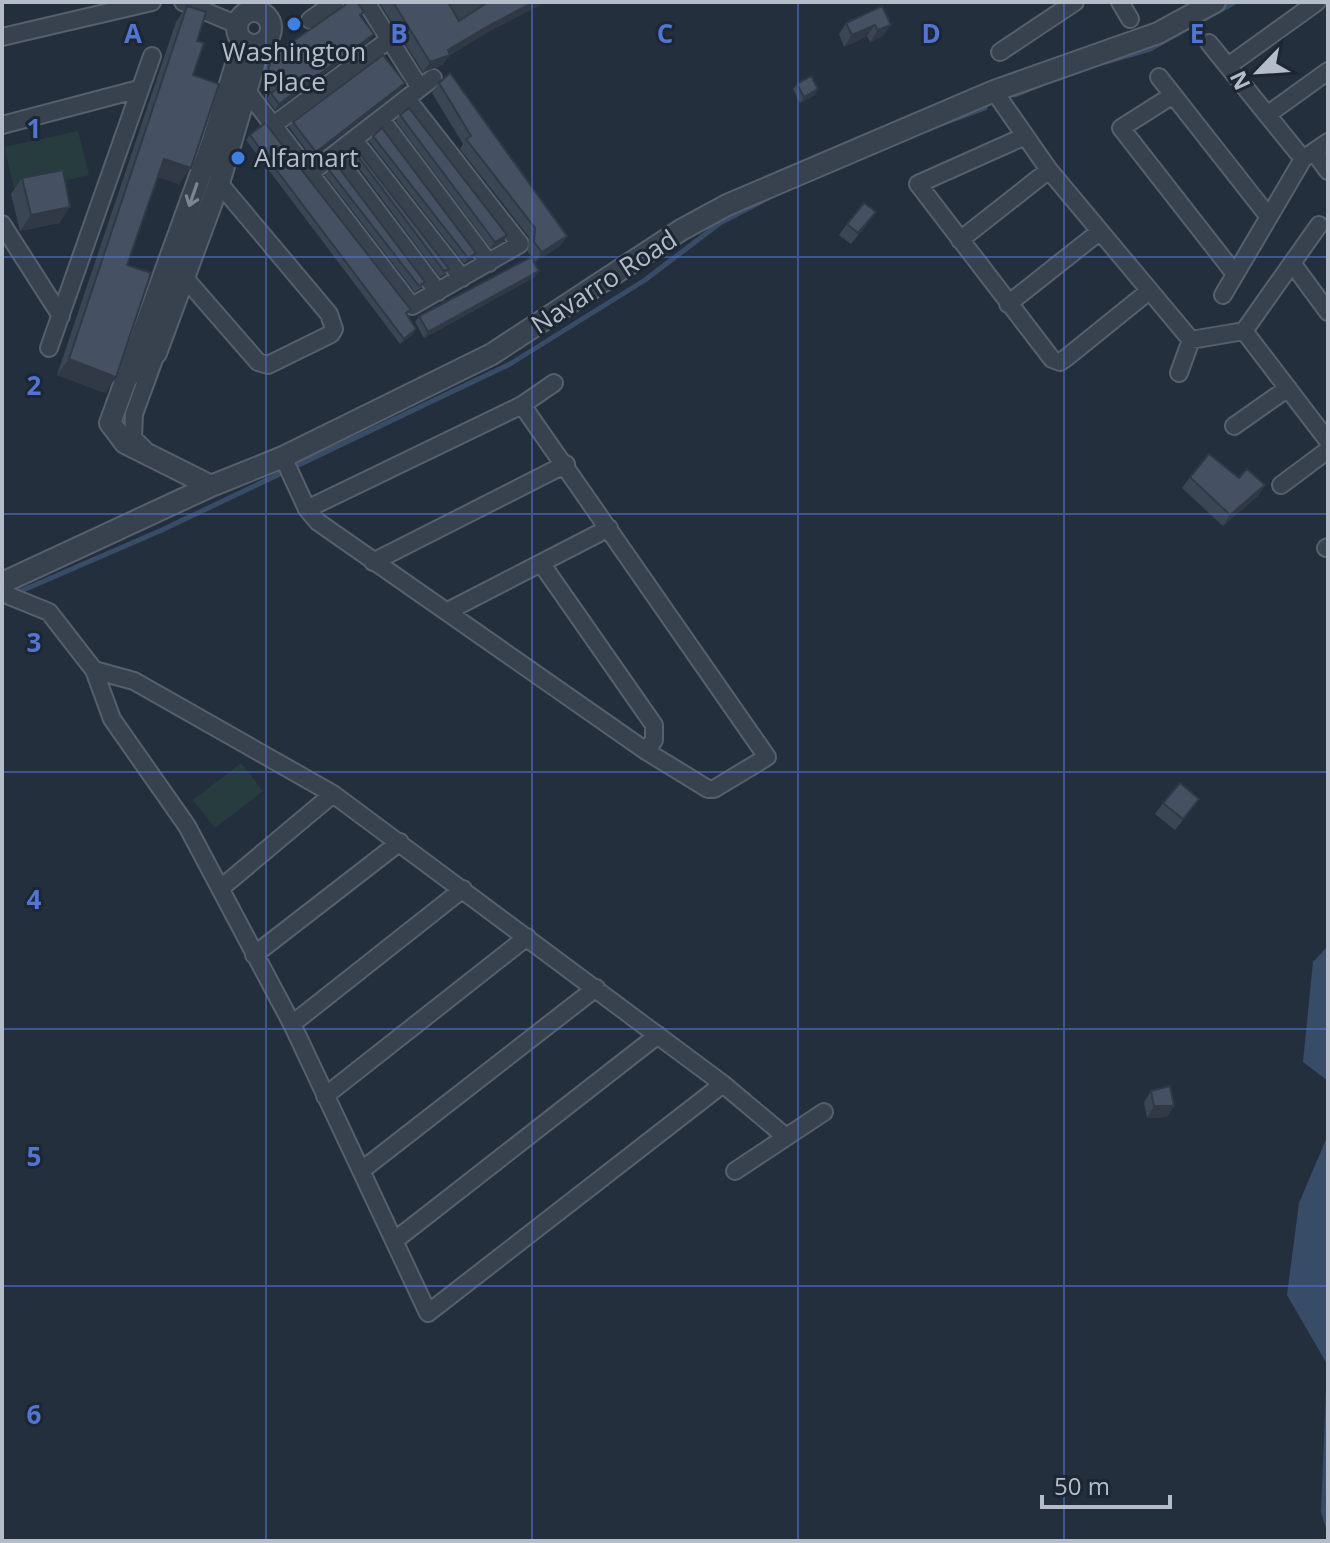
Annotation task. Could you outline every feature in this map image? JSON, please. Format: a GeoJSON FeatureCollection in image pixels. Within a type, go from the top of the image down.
{"type":"FeatureCollection","features":[{"type":"Feature","properties":{"kind":"street"},"geometry":{"type":"LineString","coordinates":[[2,37],[152,2]]}},
{"type":"Feature","properties":{"kind":"street"},"geometry":{"type":"LineString","coordinates":[[183,2],[256,21],[220,145],[122,381],[110,423],[125,443],[211,486]]}},
{"type":"Feature","properties":{"kind":"street"},"geometry":{"type":"LineString","coordinates":[[310,20],[335,2]]}},
{"type":"Feature","properties":{"kind":"street"},"geometry":{"type":"LineString","coordinates":[[240,82],[412,306],[520,244],[366,2]]}},
{"type":"Feature","properties":{"kind":"street"},"geometry":{"type":"LineString","coordinates":[[454,8],[478,2]]}},
{"type":"Feature","properties":{"kind":"street"},"geometry":{"type":"LineString","coordinates":[[1000,52],[1075,2]]}},
{"type":"Feature","properties":{"kind":"street"},"geometry":{"type":"LineString","coordinates":[[1120,2],[1130,19]]}},
{"type":"Feature","properties":{"kind":"street","name":"Navarro Road"},"geometry":{"type":"LineString","coordinates":[[6,592],[211,486],[287,465],[492,354],[716,210],[994,91],[1158,33],[1215,2]]}},
{"type":"Feature","properties":{"kind":"street"},"geometry":{"type":"LineString","coordinates":[[1228,66],[1317,2]]}},
{"type":"Feature","properties":{"kind":"street"},"geometry":{"type":"LineString","coordinates":[[272,126],[390,39]]}},
{"type":"Feature","properties":{"kind":"street"},"geometry":{"type":"LineString","coordinates":[[1209,43],[1267,115],[1315,151],[1328,171]]}},
{"type":"Feature","properties":{"kind":"street"},"geometry":{"type":"LineString","coordinates":[[49,348],[152,56]]}},
{"type":"Feature","properties":{"kind":"street"},"geometry":{"type":"LineString","coordinates":[[1267,115],[1328,71]]}},
{"type":"Feature","properties":{"kind":"street"},"geometry":{"type":"LineString","coordinates":[[1159,77],[1269,217]]}},
{"type":"Feature","properties":{"kind":"street"},"geometry":{"type":"LineString","coordinates":[[309,174],[420,88]]}},
{"type":"Feature","properties":{"kind":"street"},"geometry":{"type":"LineString","coordinates":[[2,125],[139,89]]}},
{"type":"Feature","properties":{"kind":"street"},"geometry":{"type":"LineString","coordinates":[[994,91],[1023,137],[1049,170],[1191,340]]}},
{"type":"Feature","properties":{"kind":"street"},"geometry":{"type":"LineString","coordinates":[[1173,95],[1121,128],[1235,274]]}},
{"type":"Feature","properties":{"kind":"street"},"geometry":{"type":"LineString","coordinates":[[381,119],[489,263]]}},
{"type":"Feature","properties":{"kind":"street"},"geometry":{"type":"LineString","coordinates":[[1023,137],[918,183],[1052,359],[1060,362],[1149,291]]}},
{"type":"Feature","properties":{"kind":"street"},"geometry":{"type":"LineString","coordinates":[[354,140],[462,278]]}},
{"type":"Feature","properties":{"kind":"street"},"geometry":{"type":"LineString","coordinates":[[153,458],[133,438],[134,414],[219,183],[220,145]]}},
{"type":"Feature","properties":{"kind":"street"},"geometry":{"type":"LineString","coordinates":[[1223,295],[1269,217],[1315,151]]}},
{"type":"Feature","properties":{"kind":"street"},"geometry":{"type":"LineString","coordinates":[[335,155],[438,292]]}},
{"type":"Feature","properties":{"kind":"street"},"geometry":{"type":"LineString","coordinates":[[960,240],[1049,170]]}},
{"type":"Feature","properties":{"kind":"street"},"geometry":{"type":"LineString","coordinates":[[170,263],[258,362],[268,365],[331,334],[334,329],[329,314],[219,183]]}},
{"type":"Feature","properties":{"kind":"street"},"geometry":{"type":"LineString","coordinates":[[2,224],[61,316]]}},
{"type":"Feature","properties":{"kind":"street"},"geometry":{"type":"LineString","coordinates":[[1191,340],[1244,331],[1319,225]]}},
{"type":"Feature","properties":{"kind":"street"},"geometry":{"type":"LineString","coordinates":[[1008,304],[1099,232]]}},
{"type":"Feature","properties":{"kind":"street"},"geometry":{"type":"LineString","coordinates":[[1292,263],[1328,312]]}},
{"type":"Feature","properties":{"kind":"street"},"geometry":{"type":"LineString","coordinates":[[1244,331],[1328,441]]}},
{"type":"Feature","properties":{"kind":"street"},"geometry":{"type":"LineString","coordinates":[[1179,373],[1191,340]]}},
{"type":"Feature","properties":{"kind":"street"},"geometry":{"type":"LineString","coordinates":[[122,381],[156,353]]}},
{"type":"Feature","properties":{"kind":"street"},"geometry":{"type":"LineString","coordinates":[[307,509],[522,405],[554,383]]}},
{"type":"Feature","properties":{"kind":"street"},"geometry":{"type":"LineString","coordinates":[[1234,426],[1288,388]]}},
{"type":"Feature","properties":{"kind":"street"},"geometry":{"type":"LineString","coordinates":[[287,465],[307,509],[373,562],[448,611],[646,751],[708,789],[767,757],[566,464],[522,405]]}},
{"type":"Feature","properties":{"kind":"street"},"geometry":{"type":"LineString","coordinates":[[1281,485],[1328,450]]}},
{"type":"Feature","properties":{"kind":"street"},"geometry":{"type":"LineString","coordinates":[[373,562],[566,464]]}},
{"type":"Feature","properties":{"kind":"street"},"geometry":{"type":"LineString","coordinates":[[448,611],[609,528]]}},
{"type":"Feature","properties":{"kind":"street"},"geometry":{"type":"LineString","coordinates":[[541,563],[654,725],[654,740],[646,751]]}},
{"type":"Feature","properties":{"kind":"street"},"geometry":{"type":"LineString","coordinates":[[6,592],[49,612],[94,670],[112,719],[187,826],[292,1024],[428,1313],[723,1084]]}},
{"type":"Feature","properties":{"kind":"street"},"geometry":{"type":"LineString","coordinates":[[94,670],[134,681],[333,794],[723,1084],[786,1137]]}},
{"type":"Feature","properties":{"kind":"street"},"geometry":{"type":"LineString","coordinates":[[221,888],[333,794]]}},
{"type":"Feature","properties":{"kind":"street"},"geometry":{"type":"LineString","coordinates":[[254,955],[400,842]]}},
{"type":"Feature","properties":{"kind":"street"},"geometry":{"type":"LineString","coordinates":[[292,1024],[463,889]]}},
{"type":"Feature","properties":{"kind":"street"},"geometry":{"type":"LineString","coordinates":[[325,1096],[527,937]]}},
{"type":"Feature","properties":{"kind":"street"},"geometry":{"type":"LineString","coordinates":[[362,1170],[596,988]]}},
{"type":"Feature","properties":{"kind":"street"},"geometry":{"type":"LineString","coordinates":[[394,1241],[658,1035]]}},
{"type":"Feature","properties":{"kind":"street"},"geometry":{"type":"LineString","coordinates":[[735,1171],[824,1112]]}},
{"type":"Feature","properties":{"kind":"green space"},"geometry":{"type":"Polygon","coordinates":[[[78,131],[89,175],[15,192],[4,147],[78,131]]]}},
{"type":"Feature","properties":{"kind":"green space"},"geometry":{"type":"Polygon","coordinates":[[[241,763],[263,791],[215,828],[193,800],[241,763]]]}},
{"type":"Feature","properties":{"kind":"water"},"geometry":{"type":"Polygon","coordinates":[[[1328,946],[1328,1081],[1303,1062],[1313,962],[1328,946]]]}},
{"type":"Feature","properties":{"kind":"water"},"geometry":{"type":"Polygon","coordinates":[[[1328,1135],[1328,1535],[1321,1512],[1327,1364],[1287,1295],[1299,1203],[1328,1135]]]}},
{"type":"Feature","properties":{"kind":"building"},"geometry":{"type":"Polygon","coordinates":[[[347,2],[357,2],[364,12],[360,15],[374,34],[279,104],[271,93],[277,89],[267,75],[272,56],[347,2]]]}},
{"type":"Feature","properties":{"kind":"building"},"geometry":{"type":"Polygon","coordinates":[[[393,2],[448,2],[459,21],[488,2],[534,2],[448,50],[450,55],[430,62],[393,2]]]}},
{"type":"Feature","properties":{"kind":"building"},"geometry":{"type":"Polygon","coordinates":[[[187,6],[206,12],[197,41],[204,43],[193,75],[219,84],[191,168],[164,159],[127,265],[151,273],[116,377],[69,359],[187,6]]]}},
{"type":"Feature","properties":{"kind":"building"},"geometry":{"type":"Polygon","coordinates":[[[882,6],[891,25],[878,30],[875,25],[852,35],[846,23],[882,6]]]}},
{"type":"Feature","properties":{"kind":"building"},"geometry":{"type":"Polygon","coordinates":[[[383,55],[405,83],[316,152],[293,122],[383,55]]]}},
{"type":"Feature","properties":{"kind":"building"},"geometry":{"type":"Polygon","coordinates":[[[450,73],[567,236],[542,252],[534,242],[535,228],[466,139],[471,136],[439,83],[450,73]]]}},
{"type":"Feature","properties":{"kind":"building"},"geometry":{"type":"Polygon","coordinates":[[[811,76],[818,89],[804,97],[797,84],[811,76]]]}},
{"type":"Feature","properties":{"kind":"building"},"geometry":{"type":"Polygon","coordinates":[[[409,108],[507,235],[495,242],[400,115],[409,108]]]}},
{"type":"Feature","properties":{"kind":"building"},"geometry":{"type":"Polygon","coordinates":[[[265,123],[411,310],[406,313],[416,329],[404,339],[250,135],[265,123]]]}},
{"type":"Feature","properties":{"kind":"building"},"geometry":{"type":"Polygon","coordinates":[[[382,128],[476,253],[468,258],[373,136],[382,128]]]}},
{"type":"Feature","properties":{"kind":"building"},"geometry":{"type":"Polygon","coordinates":[[[356,149],[449,269],[444,271],[354,151],[356,149]]]}},
{"type":"Feature","properties":{"kind":"building"},"geometry":{"type":"Polygon","coordinates":[[[336,164],[425,282],[419,286],[329,170],[336,164]]]}},
{"type":"Feature","properties":{"kind":"building"},"geometry":{"type":"Polygon","coordinates":[[[63,170],[70,207],[31,215],[22,178],[63,170]]]}},
{"type":"Feature","properties":{"kind":"building"},"geometry":{"type":"Polygon","coordinates":[[[864,203],[876,212],[858,233],[847,224],[864,203]]]}},
{"type":"Feature","properties":{"kind":"building"},"geometry":{"type":"Polygon","coordinates":[[[531,257],[539,271],[428,332],[419,316],[531,257]]]}},
{"type":"Feature","properties":{"kind":"building"},"geometry":{"type":"Polygon","coordinates":[[[1209,454],[1239,478],[1247,469],[1265,485],[1230,515],[1190,477],[1209,454]]]}},
{"type":"Feature","properties":{"kind":"building"},"geometry":{"type":"Polygon","coordinates":[[[1180,783],[1199,799],[1183,819],[1163,803],[1180,783]]]}},
{"type":"Feature","properties":{"kind":"building"},"geometry":{"type":"Polygon","coordinates":[[[1170,1086],[1174,1106],[1154,1106],[1151,1091],[1170,1086]]]}},
{"type":"Feature","properties":{"kind":"waterway"},"geometry":{"type":"LineString","coordinates":[[1106,62],[1150,49],[1235,2]]}},
{"type":"Feature","properties":{"kind":"waterway"},"geometry":{"type":"LineString","coordinates":[[1015,95],[1040,85]]}},
{"type":"Feature","properties":{"kind":"waterway"},"geometry":{"type":"LineString","coordinates":[[931,128],[985,108]]}},
{"type":"Feature","properties":{"kind":"waterway"},"geometry":{"type":"LineString","coordinates":[[14,594],[162,530],[510,364],[645,280],[720,223],[768,198]]}},
{"type":"Feature","properties":{"kind":"place","name":"Washington Place"},"geometry":{"type":"Point","coordinates":[294,24]}},
{"type":"Feature","properties":{"kind":"place","name":"Alfamart"},"geometry":{"type":"Point","coordinates":[238,158]}}]}
